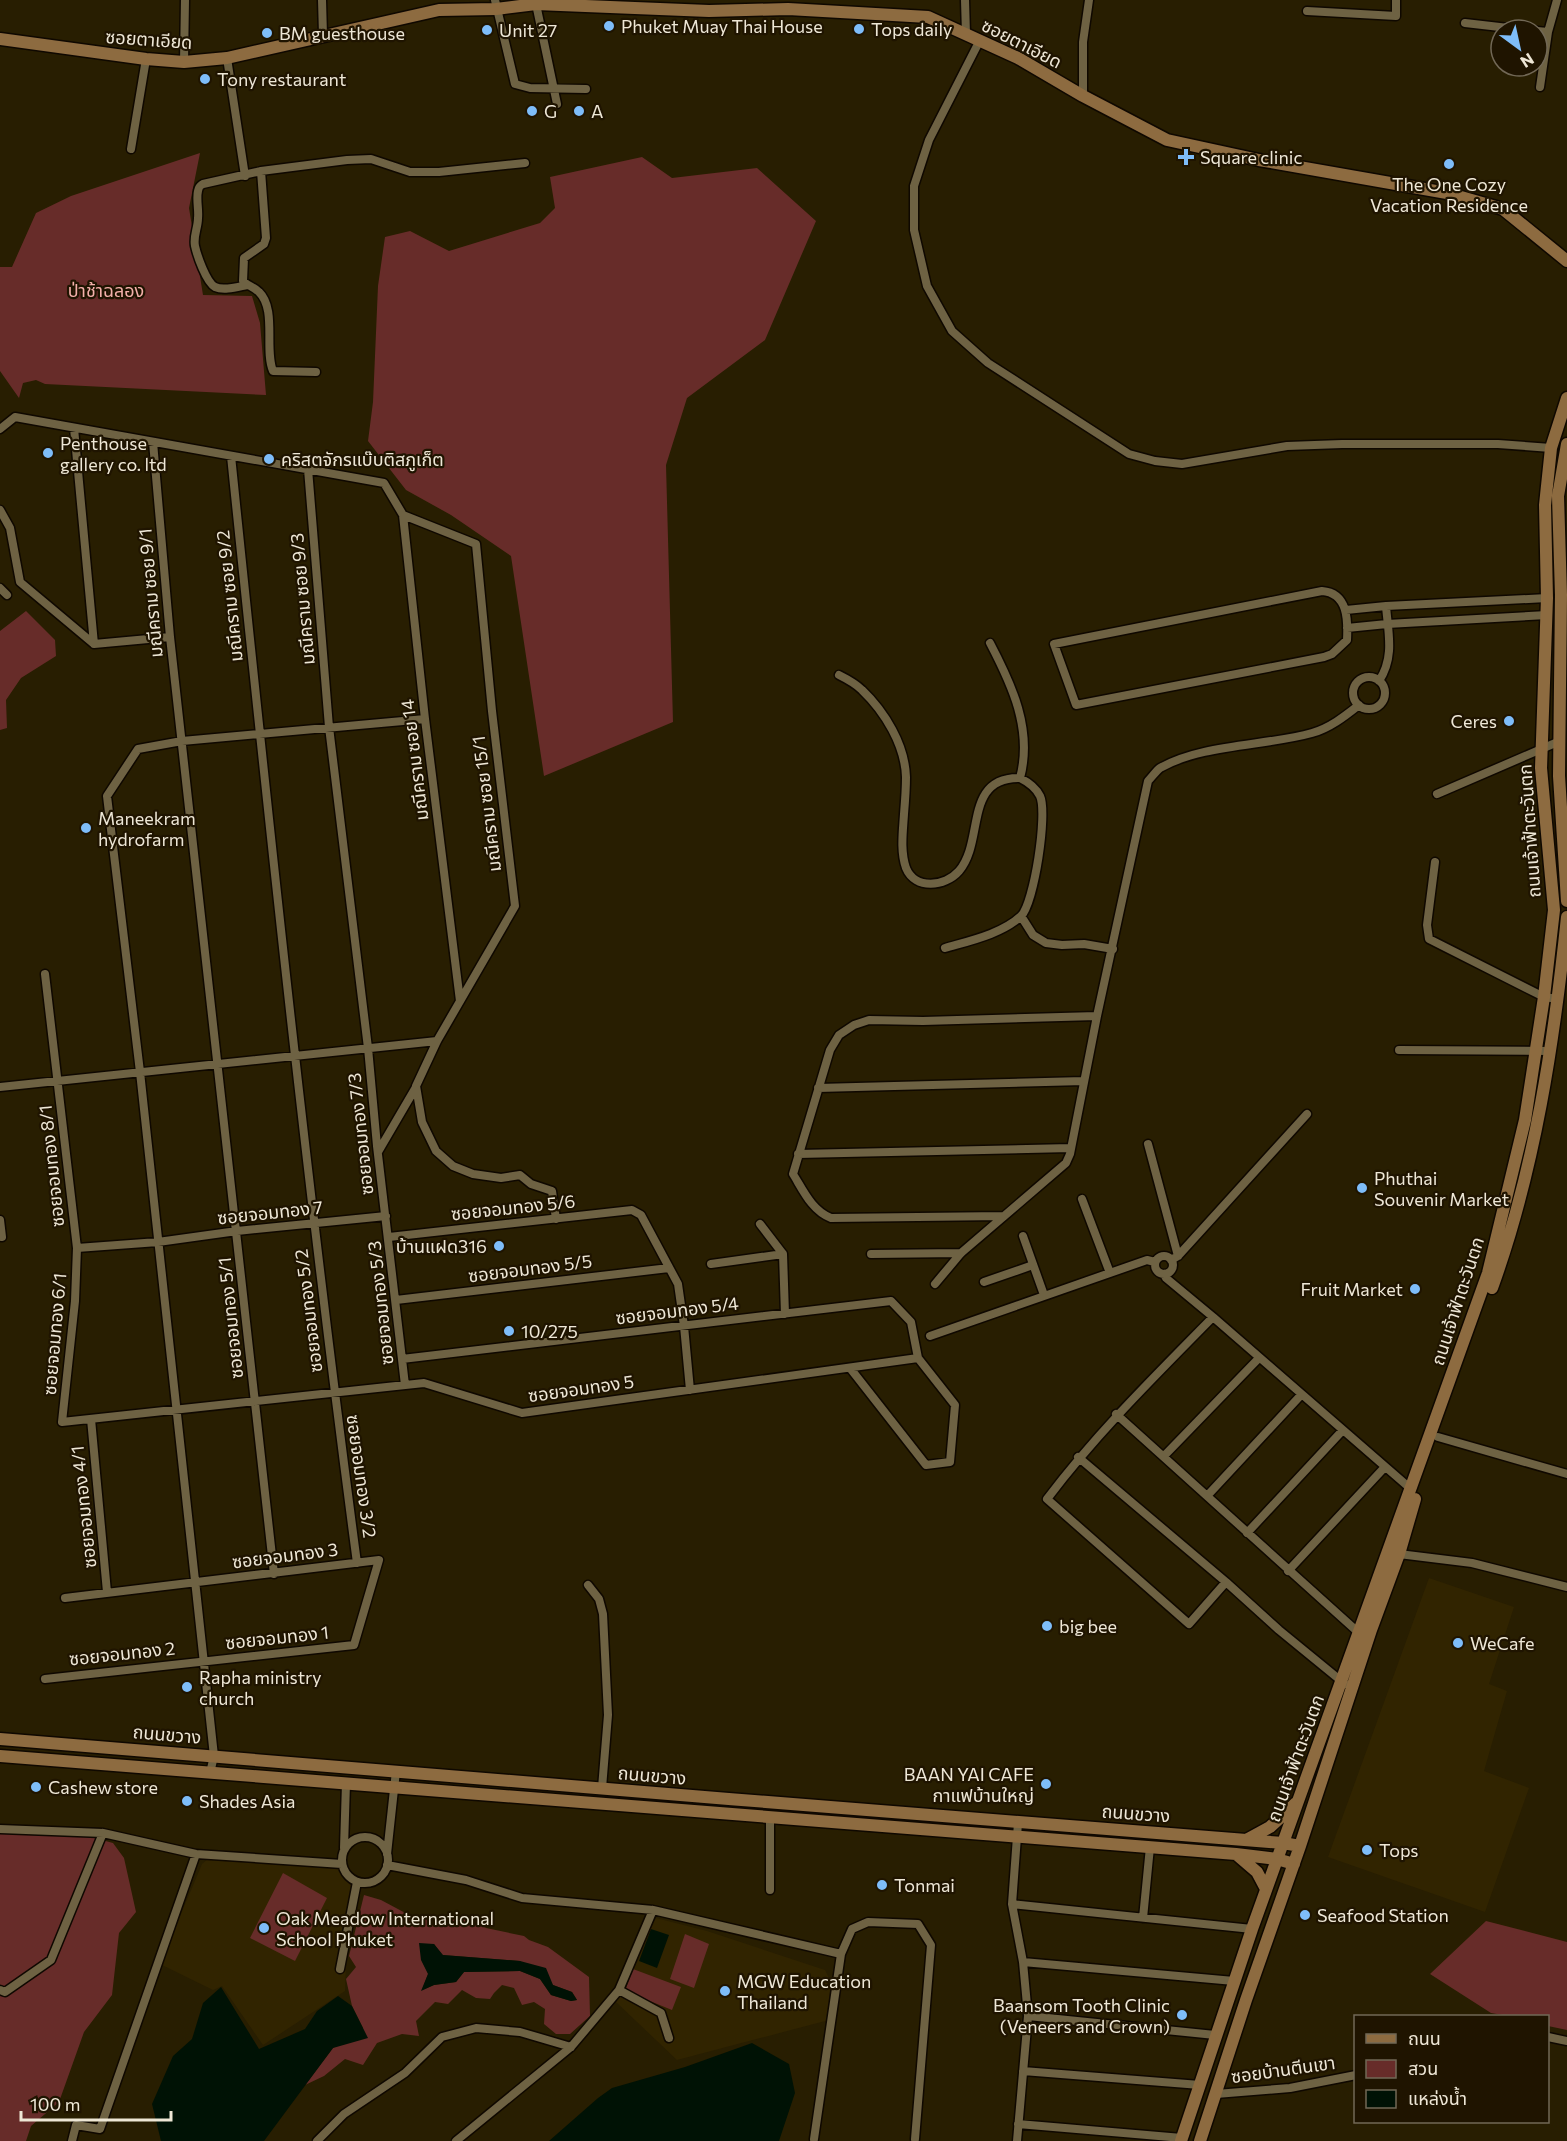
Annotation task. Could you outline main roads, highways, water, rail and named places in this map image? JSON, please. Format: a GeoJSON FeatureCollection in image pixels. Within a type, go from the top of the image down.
{"type":"FeatureCollection","features":[{"type":"Feature","properties":{"kind":"main road","name":"ซอยตาเอียด"},"geometry":{"type":"LineString","coordinates":[[0,39],[184,62],[227,58],[439,10],[495,4],[709,6],[788,4],[928,17],[1018,58],[1083,96],[1167,140],[1259,160],[1446,194],[1503,209],[1567,261]]}},
{"type":"Feature","properties":{"kind":"main road","name":"ถนนเจ้าฟ้าตะวันตก"},"geometry":{"type":"LineString","coordinates":[[1200,2141],[1300,1846],[1347,1685],[1359,1633],[1488,1273],[1525,1120],[1544,997],[1554,910],[1541,768],[1547,598],[1545,505],[1551,448],[1567,398]]}},
{"type":"Feature","properties":{"kind":"main road","name":"ถนนเจ้าฟ้าตะวันตก"},"geometry":{"type":"LineString","coordinates":[[1567,444],[1558,496],[1561,595],[1560,741],[1567,901]]}},
{"type":"Feature","properties":{"kind":"main road","name":"ถนนเจ้าฟ้าตะวันตก"},"geometry":{"type":"LineString","coordinates":[[1181,2140],[1266,1889],[1299,1800],[1399,1554],[1418,1490],[1503,1256],[1523,1186],[1549,1051],[1564,968],[1567,917]]}},
{"type":"Feature","properties":{"kind":"main road","name":"ถนนขวาง"},"geometry":{"type":"LineString","coordinates":[[0,1739],[1300,1846]]}},
{"type":"Feature","properties":{"kind":"main road"},"geometry":{"type":"LineString","coordinates":[[52,1761],[56,1744]]}},
{"type":"Feature","properties":{"kind":"main road","name":"ถนนขวาง"},"geometry":{"type":"LineString","coordinates":[[0,1756],[1236,1854],[1277,1859],[1294,1864]]}},
{"type":"Feature","properties":{"kind":"main road"},"geometry":{"type":"LineString","coordinates":[[645,1806],[647,1792]]}},
{"type":"Feature","properties":{"kind":"main road"},"geometry":{"type":"LineString","coordinates":[[1244,1840],[1270,1827],[1299,1800]]}},
{"type":"Feature","properties":{"kind":"main road"},"geometry":{"type":"LineString","coordinates":[[1236,1854],[1253,1867],[1266,1889]]}},
{"type":"Feature","properties":{"kind":"water"},"geometry":{"type":"Polygon","coordinates":[[[651,1929],[669,1935],[657,1968],[639,1961],[651,1929]]]}},
{"type":"Feature","properties":{"kind":"water"},"geometry":{"type":"Polygon","coordinates":[[[419,1943],[434,1944],[443,1955],[520,1961],[546,1968],[553,1985],[572,1992],[577,2000],[571,2001],[551,1995],[540,1979],[520,1971],[464,1972],[456,1982],[434,1985],[421,1991],[428,1974],[421,1960],[419,1943]]]}},
{"type":"Feature","properties":{"kind":"water"},"geometry":{"type":"Polygon","coordinates":[[[221,1987],[259,2049],[305,2029],[317,2011],[338,1996],[352,2006],[368,2038],[333,2048],[264,2141],[161,2141],[152,2104],[173,2056],[192,2039],[203,2003],[221,1987]]]}},
{"type":"Feature","properties":{"kind":"water"},"geometry":{"type":"Polygon","coordinates":[[[752,2043],[789,2064],[795,2093],[779,2141],[549,2141],[612,2088],[685,2067],[752,2043]]]}},
{"type":"Feature","properties":{"kind":"place","name":"Phuket Muay Thai House"},"geometry":{"type":"Point","coordinates":[609,26]}},
{"type":"Feature","properties":{"kind":"place","name":"Tops daily"},"geometry":{"type":"Point","coordinates":[859,29]}},
{"type":"Feature","properties":{"kind":"place","name":"Unit 27"},"geometry":{"type":"Point","coordinates":[487,30]}},
{"type":"Feature","properties":{"kind":"place","name":"BM guesthouse"},"geometry":{"type":"Point","coordinates":[267,33]}},
{"type":"Feature","properties":{"kind":"place","name":"Tony restaurant"},"geometry":{"type":"Point","coordinates":[205,79]}},
{"type":"Feature","properties":{"kind":"place","name":"G"},"geometry":{"type":"Point","coordinates":[532,111]}},
{"type":"Feature","properties":{"kind":"place","name":"A"},"geometry":{"type":"Point","coordinates":[579,111]}},
{"type":"Feature","properties":{"kind":"place","name":"Square clinic"},"geometry":{"type":"Point","coordinates":[1186,157]}},
{"type":"Feature","properties":{"kind":"place","name":"The One Cozy Vacation Residence"},"geometry":{"type":"Point","coordinates":[1449,164]}},
{"type":"Feature","properties":{"kind":"place","name":"Penthouse gallery co. ltd"},"geometry":{"type":"Point","coordinates":[48,453]}},
{"type":"Feature","properties":{"kind":"place","name":"คริสตจักรแบ๊บติสภูเก็ต"},"geometry":{"type":"Point","coordinates":[269,459]}},
{"type":"Feature","properties":{"kind":"place","name":"Ceres"},"geometry":{"type":"Point","coordinates":[1509,721]}},
{"type":"Feature","properties":{"kind":"place","name":"Maneekram hydrofarm"},"geometry":{"type":"Point","coordinates":[86,828]}},
{"type":"Feature","properties":{"kind":"place","name":"Phuthai Souvenir Market"},"geometry":{"type":"Point","coordinates":[1362,1188]}},
{"type":"Feature","properties":{"kind":"place","name":"บ้านแฝด316"},"geometry":{"type":"Point","coordinates":[499,1246]}},
{"type":"Feature","properties":{"kind":"place","name":"Fruit Market"},"geometry":{"type":"Point","coordinates":[1415,1289]}},
{"type":"Feature","properties":{"kind":"place","name":"10/275"},"geometry":{"type":"Point","coordinates":[509,1331]}},
{"type":"Feature","properties":{"kind":"place","name":"big bee"},"geometry":{"type":"Point","coordinates":[1047,1626]}},
{"type":"Feature","properties":{"kind":"place","name":"WeCafe"},"geometry":{"type":"Point","coordinates":[1458,1643]}},
{"type":"Feature","properties":{"kind":"place","name":"Rapha ministry church"},"geometry":{"type":"Point","coordinates":[187,1687]}},
{"type":"Feature","properties":{"kind":"place","name":"BAAN YAI CAFE กาแฟบ้านใหญ่"},"geometry":{"type":"Point","coordinates":[1046,1784]}},
{"type":"Feature","properties":{"kind":"place","name":"Cashew store"},"geometry":{"type":"Point","coordinates":[36,1787]}},
{"type":"Feature","properties":{"kind":"place","name":"Shades Asia"},"geometry":{"type":"Point","coordinates":[187,1801]}},
{"type":"Feature","properties":{"kind":"place","name":"Tops"},"geometry":{"type":"Point","coordinates":[1367,1850]}},
{"type":"Feature","properties":{"kind":"place","name":"Tonmai"},"geometry":{"type":"Point","coordinates":[882,1885]}},
{"type":"Feature","properties":{"kind":"place","name":"Seafood Station"},"geometry":{"type":"Point","coordinates":[1305,1915]}},
{"type":"Feature","properties":{"kind":"place","name":"Oak Meadow International School Phuket"},"geometry":{"type":"Point","coordinates":[264,1928]}},
{"type":"Feature","properties":{"kind":"place","name":"MGW Education Thailand"},"geometry":{"type":"Point","coordinates":[725,1991]}},
{"type":"Feature","properties":{"kind":"place","name":"Baansom Tooth Clinic (Veneers and Crown)"},"geometry":{"type":"Point","coordinates":[1182,2015]}},
{"type":"Feature","properties":{"kind":"park label","name":"ป่าช้าฉลอง"},"geometry":{"type":"Point","coordinates":[106,290]}}]}
